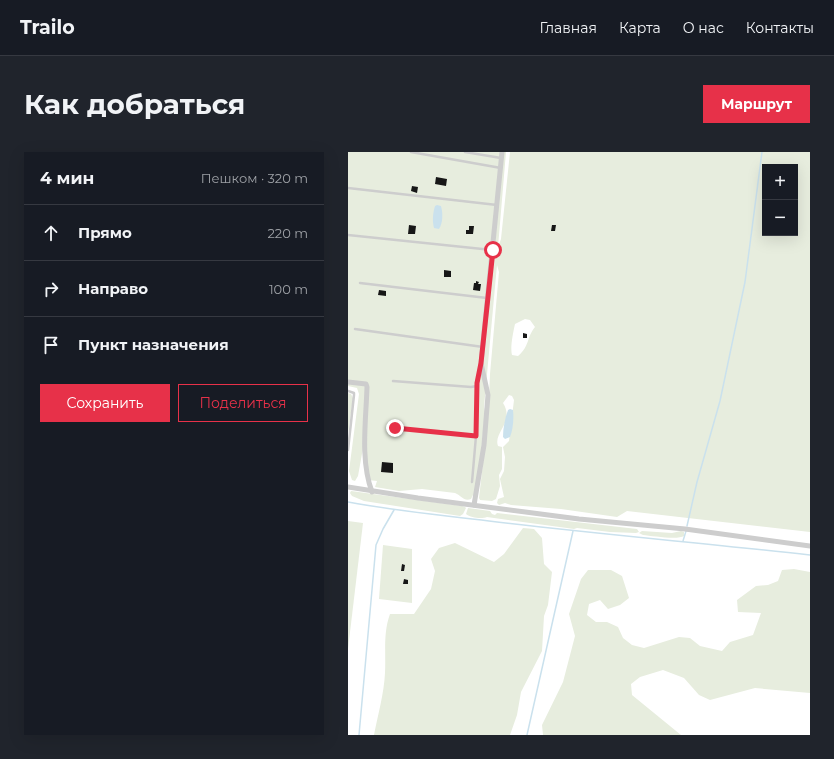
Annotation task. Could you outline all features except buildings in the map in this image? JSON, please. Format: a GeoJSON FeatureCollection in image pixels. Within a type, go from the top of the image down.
{"type":"FeatureCollection","features":[{"type":"Feature","properties":{"kind":"street"},"geometry":{"type":"LineString","coordinates":[[474,505],[484,445],[488,395],[481,363],[502,152]]}},
{"type":"Feature","properties":{"kind":"street"},"geometry":{"type":"LineString","coordinates":[[348,382],[366,384],[367,387],[365,465],[367,478],[372,492]]}},
{"type":"Feature","properties":{"kind":"street"},"geometry":{"type":"LineString","coordinates":[[348,487],[372,492],[579,519],[685,529],[810,546]]}},
{"type":"Feature","properties":{"kind":"lane"},"geometry":{"type":"LineString","coordinates":[[411,152],[501,168]]}},
{"type":"Feature","properties":{"kind":"lane"},"geometry":{"type":"LineString","coordinates":[[465,152],[501,158]]}},
{"type":"Feature","properties":{"kind":"lane"},"geometry":{"type":"LineString","coordinates":[[348,188],[497,205]]}},
{"type":"Feature","properties":{"kind":"lane"},"geometry":{"type":"LineString","coordinates":[[348,235],[493,250]]}},
{"type":"Feature","properties":{"kind":"lane"},"geometry":{"type":"LineString","coordinates":[[360,283],[487,298]]}},
{"type":"Feature","properties":{"kind":"lane"},"geometry":{"type":"LineString","coordinates":[[355,329],[483,347]]}},
{"type":"Feature","properties":{"kind":"lane"},"geometry":{"type":"LineString","coordinates":[[472,482],[476,436],[477,386],[481,363]]}},
{"type":"Feature","properties":{"kind":"lane"},"geometry":{"type":"LineString","coordinates":[[393,381],[471,387],[477,386]]}},
{"type":"Feature","properties":{"kind":"lane"},"geometry":{"type":"LineString","coordinates":[[348,391],[354,393],[348,450]]}},
{"type":"Feature","properties":{"kind":"lane"},"geometry":{"type":"LineString","coordinates":[[395,428],[476,436]]}},
{"type":"Feature","properties":{"kind":"green space"},"geometry":{"type":"Polygon","coordinates":[[[348,152],[506,152],[498,247],[501,239],[510,152],[810,152],[810,532],[627,511],[617,517],[561,509],[511,505],[505,503],[499,505],[497,503],[498,499],[504,497],[500,479],[504,471],[505,457],[503,447],[509,441],[514,400],[512,396],[509,395],[503,403],[507,416],[497,441],[498,446],[502,447],[502,469],[499,475],[500,486],[496,499],[492,501],[480,500],[488,419],[490,374],[499,272],[497,265],[477,496],[473,495],[471,499],[467,500],[455,493],[422,489],[399,491],[375,487],[377,481],[368,480],[365,437],[358,476],[355,481],[352,480],[349,471],[359,394],[357,388],[348,386],[348,152]],[[525,319],[515,324],[511,352],[512,355],[518,356],[524,349],[535,327],[530,320],[525,319]]]}},
{"type":"Feature","properties":{"kind":"green space"},"geometry":{"type":"Polygon","coordinates":[[[348,393],[351,394],[353,398],[348,434],[348,393]]]}},
{"type":"Feature","properties":{"kind":"green space"},"geometry":{"type":"Polygon","coordinates":[[[351,491],[462,506],[466,508],[460,516],[364,501],[352,496],[350,493],[351,491]]]}},
{"type":"Feature","properties":{"kind":"green space"},"geometry":{"type":"Polygon","coordinates":[[[468,508],[490,511],[495,515],[497,513],[637,529],[639,532],[610,532],[577,528],[574,529],[487,517],[476,518],[466,514],[468,508]]]}},
{"type":"Feature","properties":{"kind":"green space"},"geometry":{"type":"Polygon","coordinates":[[[348,521],[363,523],[348,649],[348,521]]]}},
{"type":"Feature","properties":{"kind":"green space"},"geometry":{"type":"Polygon","coordinates":[[[523,528],[534,529],[542,538],[544,564],[552,572],[548,605],[544,616],[542,651],[521,692],[517,715],[510,735],[374,735],[383,689],[385,673],[386,628],[390,614],[414,614],[431,589],[435,571],[431,559],[439,548],[455,543],[494,562],[504,554],[523,528]]]}},
{"type":"Feature","properties":{"kind":"green space"},"geometry":{"type":"Polygon","coordinates":[[[642,531],[672,533],[681,531],[684,532],[684,536],[671,538],[643,535],[639,533],[642,531]]]}},
{"type":"Feature","properties":{"kind":"green space"},"geometry":{"type":"Polygon","coordinates":[[[383,545],[412,549],[412,603],[379,599],[383,545]]]}},
{"type":"Feature","properties":{"kind":"green space"},"geometry":{"type":"Polygon","coordinates":[[[794,569],[810,572],[810,693],[755,688],[710,700],[699,695],[684,678],[663,670],[640,677],[631,684],[632,695],[681,735],[543,735],[542,725],[563,682],[575,636],[569,614],[581,579],[588,570],[611,570],[622,576],[629,598],[620,605],[608,609],[600,600],[589,604],[587,615],[596,622],[607,622],[618,627],[623,638],[632,645],[644,648],[679,637],[690,638],[700,646],[722,651],[730,642],[753,635],[761,613],[738,612],[737,600],[756,586],[768,585],[778,581],[782,570],[794,569]]]}},
{"type":"Feature","properties":{"kind":"water"},"geometry":{"type":"Polygon","coordinates":[[[437,205],[441,206],[442,212],[442,221],[439,229],[434,228],[433,222],[434,208],[437,205]]]}},
{"type":"Feature","properties":{"kind":"water"},"geometry":{"type":"Polygon","coordinates":[[[508,410],[513,410],[513,427],[510,437],[505,439],[503,437],[505,420],[508,410]]]}},
{"type":"Feature","properties":{"kind":"waterway"},"geometry":{"type":"LineString","coordinates":[[687,526],[697,482],[720,401],[745,282],[762,152]]}},
{"type":"Feature","properties":{"kind":"waterway"},"geometry":{"type":"LineString","coordinates":[[348,502],[529,526],[810,555]]}},
{"type":"Feature","properties":{"kind":"waterway"},"geometry":{"type":"LineString","coordinates":[[359,735],[376,545],[394,510]]}},
{"type":"Feature","properties":{"kind":"waterway"},"geometry":{"type":"LineString","coordinates":[[527,735],[573,531]]}},
{"type":"Feature","properties":{"kind":"waterway"},"geometry":{"type":"LineString","coordinates":[[683,541],[686,531]]}},
{"type":"Feature","properties":{"kind":"route"},"geometry":{"type":"LineString","coordinates":[[395,428],[476,436],[477,383],[481,363],[493,250]]}}]}
